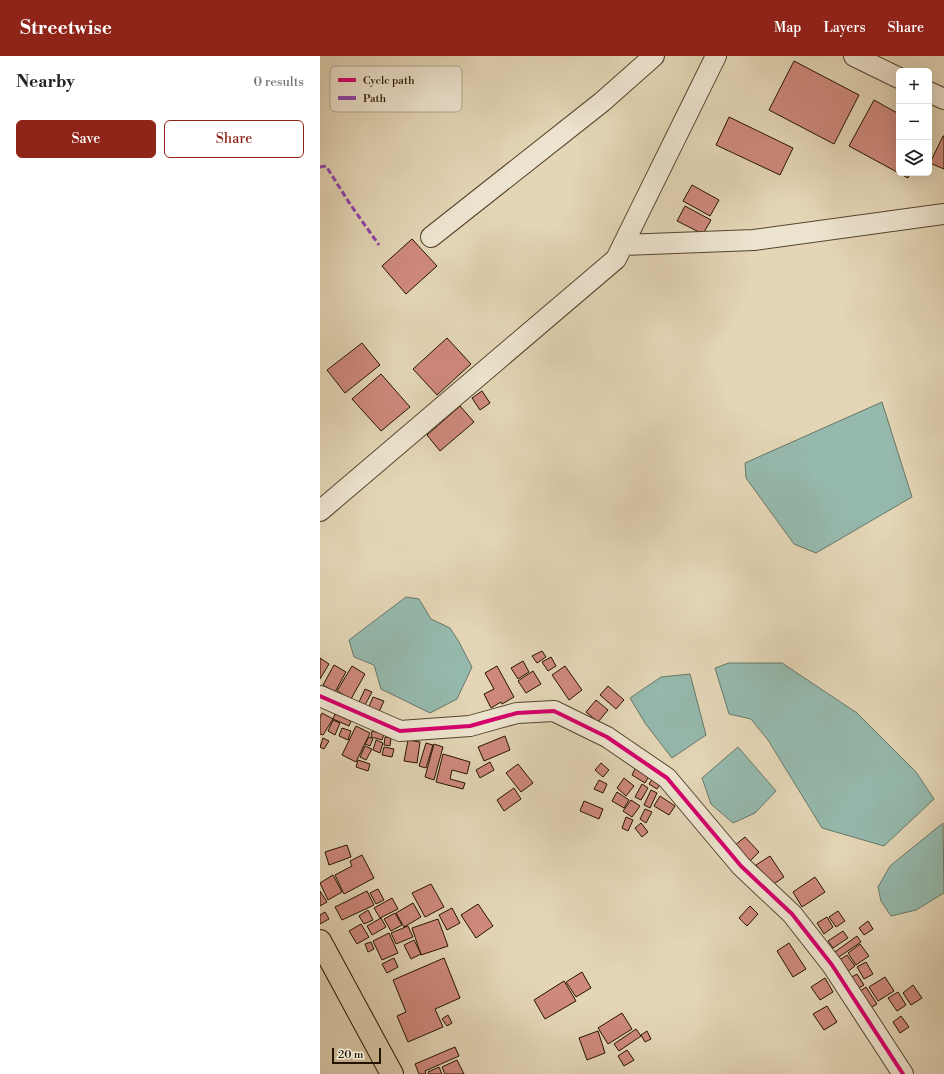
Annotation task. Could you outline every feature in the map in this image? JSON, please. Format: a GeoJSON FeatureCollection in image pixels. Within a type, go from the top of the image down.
{"type":"FeatureCollection","features":[{"type":"Feature","properties":{"kind":"highway"},"geometry":{"type":"LineString","coordinates":[[320,941],[392,1074]]}},
{"type":"Feature","properties":{"kind":"street"},"geometry":{"type":"LineString","coordinates":[[431,236],[602,102],[654,56]]}},
{"type":"Feature","properties":{"kind":"street"},"geometry":{"type":"LineString","coordinates":[[320,511],[616,259],[716,56]]}},
{"type":"Feature","properties":{"kind":"street"},"geometry":{"type":"LineString","coordinates":[[854,56],[896,77]]}},
{"type":"Feature","properties":{"kind":"street"},"geometry":{"type":"LineString","coordinates":[[932,93],[944,99]]}},
{"type":"Feature","properties":{"kind":"street"},"geometry":{"type":"LineString","coordinates":[[623,245],[754,240],[944,214]]}},
{"type":"Feature","properties":{"kind":"street"},"geometry":{"type":"LineString","coordinates":[[320,696],[400,731],[470,726],[517,713],[554,711],[607,737],[667,778],[741,866],[792,914],[832,964],[903,1074]]}},
{"type":"Feature","properties":{"kind":"water"},"geometry":{"type":"Polygon","coordinates":[[[882,402],[912,497],[816,553],[794,544],[746,478],[745,463],[882,402]]]}},
{"type":"Feature","properties":{"kind":"water"},"geometry":{"type":"Polygon","coordinates":[[[406,597],[419,599],[431,619],[450,628],[472,667],[457,699],[430,713],[381,689],[374,665],[354,657],[349,640],[406,597]]]}},
{"type":"Feature","properties":{"kind":"water"},"geometry":{"type":"Polygon","coordinates":[[[729,663],[782,663],[857,713],[916,772],[934,799],[884,846],[822,828],[768,740],[751,719],[729,714],[715,668],[729,663]]]}},
{"type":"Feature","properties":{"kind":"water"},"geometry":{"type":"Polygon","coordinates":[[[690,674],[706,735],[672,758],[645,723],[630,698],[661,677],[690,674]]]}},
{"type":"Feature","properties":{"kind":"water"},"geometry":{"type":"Polygon","coordinates":[[[738,747],[776,791],[755,813],[733,823],[711,804],[702,778],[738,747]]]}},
{"type":"Feature","properties":{"kind":"water"},"geometry":{"type":"Polygon","coordinates":[[[943,823],[944,893],[916,910],[891,916],[881,901],[878,887],[890,866],[943,823]]]}},
{"type":"Feature","properties":{"kind":"building"},"geometry":{"type":"Polygon","coordinates":[[[794,61],[859,95],[834,144],[769,110],[794,61]]]}},
{"type":"Feature","properties":{"kind":"building"},"geometry":{"type":"Polygon","coordinates":[[[874,100],[896,112],[896,171],[849,146],[874,100]]]}},
{"type":"Feature","properties":{"kind":"building"},"geometry":{"type":"Polygon","coordinates":[[[729,117],[793,148],[780,175],[716,145],[729,117]]]}},
{"type":"Feature","properties":{"kind":"building"},"geometry":{"type":"Polygon","coordinates":[[[944,136],[944,169],[932,164],[932,159],[944,136]]]}},
{"type":"Feature","properties":{"kind":"building"},"geometry":{"type":"Polygon","coordinates":[[[692,185],[719,200],[710,216],[683,201],[692,185]]]}},
{"type":"Feature","properties":{"kind":"building"},"geometry":{"type":"Polygon","coordinates":[[[685,206],[711,220],[703,234],[677,221],[685,206]]]}},
{"type":"Feature","properties":{"kind":"building"},"geometry":{"type":"Polygon","coordinates":[[[412,239],[437,266],[406,294],[382,266],[412,239]]]}},
{"type":"Feature","properties":{"kind":"building"},"geometry":{"type":"Polygon","coordinates":[[[447,338],[471,364],[437,395],[413,369],[447,338]]]}},
{"type":"Feature","properties":{"kind":"building"},"geometry":{"type":"Polygon","coordinates":[[[362,343],[380,365],[345,393],[327,370],[362,343]]]}},
{"type":"Feature","properties":{"kind":"building"},"geometry":{"type":"Polygon","coordinates":[[[381,374],[410,407],[381,431],[352,399],[381,374]]]}},
{"type":"Feature","properties":{"kind":"building"},"geometry":{"type":"Polygon","coordinates":[[[482,391],[490,403],[480,410],[472,398],[482,391]]]}},
{"type":"Feature","properties":{"kind":"building"},"geometry":{"type":"Polygon","coordinates":[[[460,406],[474,422],[440,451],[427,435],[460,406]]]}},
{"type":"Feature","properties":{"kind":"building"},"geometry":{"type":"Polygon","coordinates":[[[542,651],[546,657],[537,663],[532,656],[542,651]]]}},
{"type":"Feature","properties":{"kind":"building"},"geometry":{"type":"Polygon","coordinates":[[[551,657],[556,666],[548,671],[542,662],[551,657]]]}},
{"type":"Feature","properties":{"kind":"building"},"geometry":{"type":"Polygon","coordinates":[[[320,658],[329,664],[320,679],[320,658]]]}},
{"type":"Feature","properties":{"kind":"building"},"geometry":{"type":"Polygon","coordinates":[[[523,661],[529,672],[518,679],[511,668],[523,661]]]}},
{"type":"Feature","properties":{"kind":"building"},"geometry":{"type":"Polygon","coordinates":[[[334,665],[346,672],[335,692],[323,685],[334,665]]]}},
{"type":"Feature","properties":{"kind":"building"},"geometry":{"type":"Polygon","coordinates":[[[352,666],[365,674],[351,699],[337,691],[352,666]]]}},
{"type":"Feature","properties":{"kind":"building"},"geometry":{"type":"Polygon","coordinates":[[[497,666],[514,697],[491,708],[484,694],[494,689],[485,673],[497,666]]]}},
{"type":"Feature","properties":{"kind":"building"},"geometry":{"type":"Polygon","coordinates":[[[565,666],[582,690],[569,700],[552,675],[565,666]]]}},
{"type":"Feature","properties":{"kind":"building"},"geometry":{"type":"Polygon","coordinates":[[[533,671],[541,684],[526,693],[518,681],[533,671]]]}},
{"type":"Feature","properties":{"kind":"building"},"geometry":{"type":"Polygon","coordinates":[[[608,686],[624,700],[616,709],[600,695],[608,686]]]}},
{"type":"Feature","properties":{"kind":"building"},"geometry":{"type":"Polygon","coordinates":[[[365,689],[372,692],[365,705],[359,702],[365,689]]]}},
{"type":"Feature","properties":{"kind":"building"},"geometry":{"type":"Polygon","coordinates":[[[373,697],[384,701],[377,716],[367,711],[373,697]]]}},
{"type":"Feature","properties":{"kind":"building"},"geometry":{"type":"Polygon","coordinates":[[[596,700],[608,710],[598,722],[586,712],[596,700]]]}},
{"type":"Feature","properties":{"kind":"building"},"geometry":{"type":"Polygon","coordinates":[[[322,713],[333,719],[323,735],[320,734],[320,717],[322,713]]]}},
{"type":"Feature","properties":{"kind":"building"},"geometry":{"type":"Polygon","coordinates":[[[335,714],[351,721],[349,726],[333,719],[335,714]]]}},
{"type":"Feature","properties":{"kind":"building"},"geometry":{"type":"Polygon","coordinates":[[[333,720],[340,723],[335,735],[328,731],[333,720]]]}},
{"type":"Feature","properties":{"kind":"building"},"geometry":{"type":"Polygon","coordinates":[[[356,726],[370,733],[356,762],[342,755],[356,726]]]}},
{"type":"Feature","properties":{"kind":"building"},"geometry":{"type":"Polygon","coordinates":[[[342,728],[351,731],[348,740],[339,736],[342,728]]]}},
{"type":"Feature","properties":{"kind":"building"},"geometry":{"type":"Polygon","coordinates":[[[372,731],[384,734],[382,740],[371,737],[372,731]]]}},
{"type":"Feature","properties":{"kind":"building"},"geometry":{"type":"Polygon","coordinates":[[[505,736],[510,750],[484,761],[478,747],[505,736]]]}},
{"type":"Feature","properties":{"kind":"building"},"geometry":{"type":"Polygon","coordinates":[[[369,737],[373,739],[370,746],[365,744],[369,737]]]}},
{"type":"Feature","properties":{"kind":"building"},"geometry":{"type":"Polygon","coordinates":[[[385,737],[391,738],[390,746],[384,745],[385,737]]]}},
{"type":"Feature","properties":{"kind":"building"},"geometry":{"type":"Polygon","coordinates":[[[323,738],[329,741],[324,749],[320,747],[323,738]]]}},
{"type":"Feature","properties":{"kind":"building"},"geometry":{"type":"Polygon","coordinates":[[[376,740],[383,743],[380,753],[373,750],[376,740]]]}},
{"type":"Feature","properties":{"kind":"building"},"geometry":{"type":"Polygon","coordinates":[[[408,740],[420,742],[417,763],[404,761],[408,740]]]}},
{"type":"Feature","properties":{"kind":"building"},"geometry":{"type":"Polygon","coordinates":[[[426,743],[433,745],[426,768],[419,766],[426,743]]]}},
{"type":"Feature","properties":{"kind":"building"},"geometry":{"type":"Polygon","coordinates":[[[434,744],[443,747],[434,780],[425,777],[434,744]]]}},
{"type":"Feature","properties":{"kind":"building"},"geometry":{"type":"Polygon","coordinates":[[[365,746],[372,749],[366,760],[360,757],[365,746]]]}},
{"type":"Feature","properties":{"kind":"building"},"geometry":{"type":"Polygon","coordinates":[[[384,747],[394,749],[392,757],[382,755],[384,747]]]}},
{"type":"Feature","properties":{"kind":"building"},"geometry":{"type":"Polygon","coordinates":[[[443,754],[470,762],[467,774],[452,770],[450,779],[465,783],[463,789],[436,782],[443,754]]]}},
{"type":"Feature","properties":{"kind":"building"},"geometry":{"type":"Polygon","coordinates":[[[358,760],[370,764],[368,771],[356,767],[358,760]]]}},
{"type":"Feature","properties":{"kind":"building"},"geometry":{"type":"Polygon","coordinates":[[[490,762],[494,770],[480,778],[476,770],[490,762]]]}},
{"type":"Feature","properties":{"kind":"building"},"geometry":{"type":"Polygon","coordinates":[[[601,763],[609,770],[603,777],[595,770],[601,763]]]}},
{"type":"Feature","properties":{"kind":"building"},"geometry":{"type":"Polygon","coordinates":[[[518,764],[533,783],[521,792],[506,773],[518,764]]]}},
{"type":"Feature","properties":{"kind":"building"},"geometry":{"type":"Polygon","coordinates":[[[637,765],[651,773],[645,783],[632,775],[637,765]]]}},
{"type":"Feature","properties":{"kind":"building"},"geometry":{"type":"Polygon","coordinates":[[[624,778],[634,786],[626,796],[617,788],[624,778]]]}},
{"type":"Feature","properties":{"kind":"building"},"geometry":{"type":"Polygon","coordinates":[[[653,778],[661,783],[657,789],[649,784],[653,778]]]}},
{"type":"Feature","properties":{"kind":"building"},"geometry":{"type":"Polygon","coordinates":[[[599,780],[607,784],[603,793],[594,789],[599,780]]]}},
{"type":"Feature","properties":{"kind":"building"},"geometry":{"type":"Polygon","coordinates":[[[642,784],[648,788],[641,800],[635,797],[642,784]]]}},
{"type":"Feature","properties":{"kind":"building"},"geometry":{"type":"Polygon","coordinates":[[[514,788],[521,799],[504,811],[497,800],[514,788]]]}},
{"type":"Feature","properties":{"kind":"building"},"geometry":{"type":"Polygon","coordinates":[[[651,790],[657,793],[650,808],[644,805],[651,790]]]}},
{"type":"Feature","properties":{"kind":"building"},"geometry":{"type":"Polygon","coordinates":[[[617,792],[629,800],[624,808],[612,801],[617,792]]]}},
{"type":"Feature","properties":{"kind":"building"},"geometry":{"type":"Polygon","coordinates":[[[660,796],[675,806],[669,815],[654,806],[660,796]]]}},
{"type":"Feature","properties":{"kind":"building"},"geometry":{"type":"Polygon","coordinates":[[[631,800],[640,806],[632,817],[623,811],[631,800]]]}},
{"type":"Feature","properties":{"kind":"building"},"geometry":{"type":"Polygon","coordinates":[[[584,801],[603,809],[599,819],[580,811],[584,801]]]}},
{"type":"Feature","properties":{"kind":"building"},"geometry":{"type":"Polygon","coordinates":[[[645,809],[652,812],[646,823],[640,819],[645,809]]]}},
{"type":"Feature","properties":{"kind":"building"},"geometry":{"type":"Polygon","coordinates":[[[626,817],[633,820],[628,831],[622,828],[626,817]]]}},
{"type":"Feature","properties":{"kind":"building"},"geometry":{"type":"Polygon","coordinates":[[[641,823],[648,832],[642,837],[635,828],[641,823]]]}},
{"type":"Feature","properties":{"kind":"building"},"geometry":{"type":"Polygon","coordinates":[[[745,837],[759,852],[750,861],[735,845],[745,837]]]}},
{"type":"Feature","properties":{"kind":"building"},"geometry":{"type":"Polygon","coordinates":[[[347,845],[351,857],[329,865],[325,852],[347,845]]]}},
{"type":"Feature","properties":{"kind":"building"},"geometry":{"type":"Polygon","coordinates":[[[362,855],[374,878],[344,894],[335,875],[352,866],[350,861],[362,855]]]}},
{"type":"Feature","properties":{"kind":"building"},"geometry":{"type":"Polygon","coordinates":[[[770,856],[784,877],[771,886],[756,865],[770,856]]]}},
{"type":"Feature","properties":{"kind":"building"},"geometry":{"type":"Polygon","coordinates":[[[333,875],[342,892],[328,900],[320,883],[333,875]]]}},
{"type":"Feature","properties":{"kind":"building"},"geometry":{"type":"Polygon","coordinates":[[[815,877],[825,892],[802,907],[793,892],[815,877]]]}},
{"type":"Feature","properties":{"kind":"building"},"geometry":{"type":"Polygon","coordinates":[[[431,884],[444,907],[425,917],[412,893],[431,884]]]}},
{"type":"Feature","properties":{"kind":"building"},"geometry":{"type":"Polygon","coordinates":[[[378,889],[384,900],[376,904],[370,893],[378,889]]]}},
{"type":"Feature","properties":{"kind":"building"},"geometry":{"type":"Polygon","coordinates":[[[320,891],[327,902],[320,906],[320,891]]]}},
{"type":"Feature","properties":{"kind":"building"},"geometry":{"type":"Polygon","coordinates":[[[367,891],[374,905],[342,920],[335,907],[367,891]]]}},
{"type":"Feature","properties":{"kind":"building"},"geometry":{"type":"Polygon","coordinates":[[[392,898],[398,909],[380,918],[374,908],[392,898]]]}},
{"type":"Feature","properties":{"kind":"building"},"geometry":{"type":"Polygon","coordinates":[[[413,903],[421,917],[404,927],[396,913],[413,903]]]}},
{"type":"Feature","properties":{"kind":"building"},"geometry":{"type":"Polygon","coordinates":[[[478,904],[493,926],[476,938],[461,915],[478,904]]]}},
{"type":"Feature","properties":{"kind":"building"},"geometry":{"type":"Polygon","coordinates":[[[750,906],[758,914],[747,926],[739,918],[750,906]]]}},
{"type":"Feature","properties":{"kind":"building"},"geometry":{"type":"Polygon","coordinates":[[[452,908],[460,923],[447,930],[439,915],[452,908]]]}},
{"type":"Feature","properties":{"kind":"building"},"geometry":{"type":"Polygon","coordinates":[[[368,910],[373,920],[364,924],[359,916],[368,910]]]}},
{"type":"Feature","properties":{"kind":"building"},"geometry":{"type":"Polygon","coordinates":[[[838,911],[845,921],[836,927],[829,917],[838,911]]]}},
{"type":"Feature","properties":{"kind":"building"},"geometry":{"type":"Polygon","coordinates":[[[325,912],[329,919],[320,924],[320,915],[325,912]]]}},
{"type":"Feature","properties":{"kind":"building"},"geometry":{"type":"Polygon","coordinates":[[[395,913],[402,925],[391,931],[384,919],[395,913]]]}},
{"type":"Feature","properties":{"kind":"building"},"geometry":{"type":"Polygon","coordinates":[[[827,917],[833,927],[824,934],[817,923],[827,917]]]}},
{"type":"Feature","properties":{"kind":"building"},"geometry":{"type":"Polygon","coordinates":[[[381,918],[386,927],[372,935],[367,926],[381,918]]]}},
{"type":"Feature","properties":{"kind":"building"},"geometry":{"type":"Polygon","coordinates":[[[438,919],[448,946],[421,955],[412,928],[438,919]]]}},
{"type":"Feature","properties":{"kind":"building"},"geometry":{"type":"Polygon","coordinates":[[[868,921],[873,929],[864,935],[859,928],[868,921]]]}},
{"type":"Feature","properties":{"kind":"building"},"geometry":{"type":"Polygon","coordinates":[[[361,924],[369,937],[357,944],[349,931],[361,924]]]}},
{"type":"Feature","properties":{"kind":"building"},"geometry":{"type":"Polygon","coordinates":[[[408,926],[413,937],[396,944],[391,933],[408,926]]]}},
{"type":"Feature","properties":{"kind":"building"},"geometry":{"type":"Polygon","coordinates":[[[843,931],[848,938],[833,948],[828,941],[843,931]]]}},
{"type":"Feature","properties":{"kind":"building"},"geometry":{"type":"Polygon","coordinates":[[[389,933],[398,953],[382,960],[373,941],[389,933]]]}},
{"type":"Feature","properties":{"kind":"building"},"geometry":{"type":"Polygon","coordinates":[[[857,936],[861,942],[836,959],[832,954],[857,936]]]}},
{"type":"Feature","properties":{"kind":"building"},"geometry":{"type":"Polygon","coordinates":[[[414,940],[421,954],[411,959],[404,945],[414,940]]]}},
{"type":"Feature","properties":{"kind":"building"},"geometry":{"type":"Polygon","coordinates":[[[371,942],[374,949],[368,952],[365,944],[371,942]]]}},
{"type":"Feature","properties":{"kind":"building"},"geometry":{"type":"Polygon","coordinates":[[[789,943],[806,969],[793,977],[777,951],[789,943]]]}},
{"type":"Feature","properties":{"kind":"building"},"geometry":{"type":"Polygon","coordinates":[[[860,944],[869,956],[856,965],[848,953],[860,944]]]}},
{"type":"Feature","properties":{"kind":"building"},"geometry":{"type":"Polygon","coordinates":[[[847,955],[855,966],[847,972],[838,961],[847,955]]]}},
{"type":"Feature","properties":{"kind":"building"},"geometry":{"type":"Polygon","coordinates":[[[394,958],[398,967],[387,973],[382,964],[394,958]]]}},
{"type":"Feature","properties":{"kind":"building"},"geometry":{"type":"Polygon","coordinates":[[[444,958],[460,998],[435,1009],[443,1027],[408,1042],[397,1016],[406,1012],[393,980],[444,958]]]}},
{"type":"Feature","properties":{"kind":"building"},"geometry":{"type":"Polygon","coordinates":[[[866,962],[873,974],[864,979],[857,967],[866,962]]]}},
{"type":"Feature","properties":{"kind":"building"},"geometry":{"type":"Polygon","coordinates":[[[582,972],[591,988],[576,997],[566,982],[582,972]]]}},
{"type":"Feature","properties":{"kind":"building"},"geometry":{"type":"Polygon","coordinates":[[[857,974],[864,985],[857,989],[850,978],[857,974]]]}},
{"type":"Feature","properties":{"kind":"building"},"geometry":{"type":"Polygon","coordinates":[[[885,977],[894,991],[878,1001],[869,987],[885,977]]]}},
{"type":"Feature","properties":{"kind":"building"},"geometry":{"type":"Polygon","coordinates":[[[825,978],[833,992],[820,1000],[811,987],[825,978]]]}},
{"type":"Feature","properties":{"kind":"building"},"geometry":{"type":"Polygon","coordinates":[[[564,981],[576,1001],[545,1019],[534,1000],[564,981]]]}},
{"type":"Feature","properties":{"kind":"building"},"geometry":{"type":"Polygon","coordinates":[[[913,985],[922,998],[911,1005],[903,993],[913,985]]]}},
{"type":"Feature","properties":{"kind":"building"},"geometry":{"type":"Polygon","coordinates":[[[866,987],[877,1004],[867,1010],[856,994],[866,987]]]}},
{"type":"Feature","properties":{"kind":"building"},"geometry":{"type":"Polygon","coordinates":[[[898,992],[906,1005],[897,1011],[888,998],[898,992]]]}},
{"type":"Feature","properties":{"kind":"building"},"geometry":{"type":"Polygon","coordinates":[[[827,1006],[837,1022],[824,1030],[813,1014],[827,1006]]]}},
{"type":"Feature","properties":{"kind":"building"},"geometry":{"type":"Polygon","coordinates":[[[622,1013],[632,1029],[608,1044],[598,1028],[622,1013]]]}},
{"type":"Feature","properties":{"kind":"building"},"geometry":{"type":"Polygon","coordinates":[[[448,1015],[452,1023],[447,1026],[442,1019],[448,1015]]]}},
{"type":"Feature","properties":{"kind":"building"},"geometry":{"type":"Polygon","coordinates":[[[901,1016],[909,1027],[900,1033],[893,1022],[901,1016]]]}},
{"type":"Feature","properties":{"kind":"building"},"geometry":{"type":"Polygon","coordinates":[[[636,1029],[641,1036],[619,1051],[614,1044],[636,1029]]]}},
{"type":"Feature","properties":{"kind":"building"},"geometry":{"type":"Polygon","coordinates":[[[598,1031],[605,1053],[587,1060],[579,1038],[598,1031]]]}},
{"type":"Feature","properties":{"kind":"building"},"geometry":{"type":"Polygon","coordinates":[[[647,1031],[651,1039],[645,1042],[641,1035],[647,1031]]]}},
{"type":"Feature","properties":{"kind":"building"},"geometry":{"type":"Polygon","coordinates":[[[455,1047],[459,1056],[425,1071],[426,1074],[419,1074],[415,1064],[455,1047]]]}},
{"type":"Feature","properties":{"kind":"building"},"geometry":{"type":"Polygon","coordinates":[[[627,1050],[634,1060],[624,1066],[618,1056],[627,1050]]]}},
{"type":"Feature","properties":{"kind":"building"},"geometry":{"type":"Polygon","coordinates":[[[457,1060],[464,1074],[445,1074],[442,1067],[457,1060]]]}},
{"type":"Feature","properties":{"kind":"building"},"geometry":{"type":"Polygon","coordinates":[[[439,1067],[442,1074],[429,1074],[428,1072],[439,1067]]]}},
{"type":"Feature","properties":{"kind":"marked path"},"geometry":{"type":"LineString","coordinates":[[320,167],[326,166],[350,204],[379,245]]}},
{"type":"Feature","properties":{"kind":"cycle path"},"geometry":{"type":"LineString","coordinates":[[320,696],[400,731],[470,726],[517,713],[554,711],[607,737],[667,778],[741,866],[792,914],[832,965],[903,1074]]}}]}
